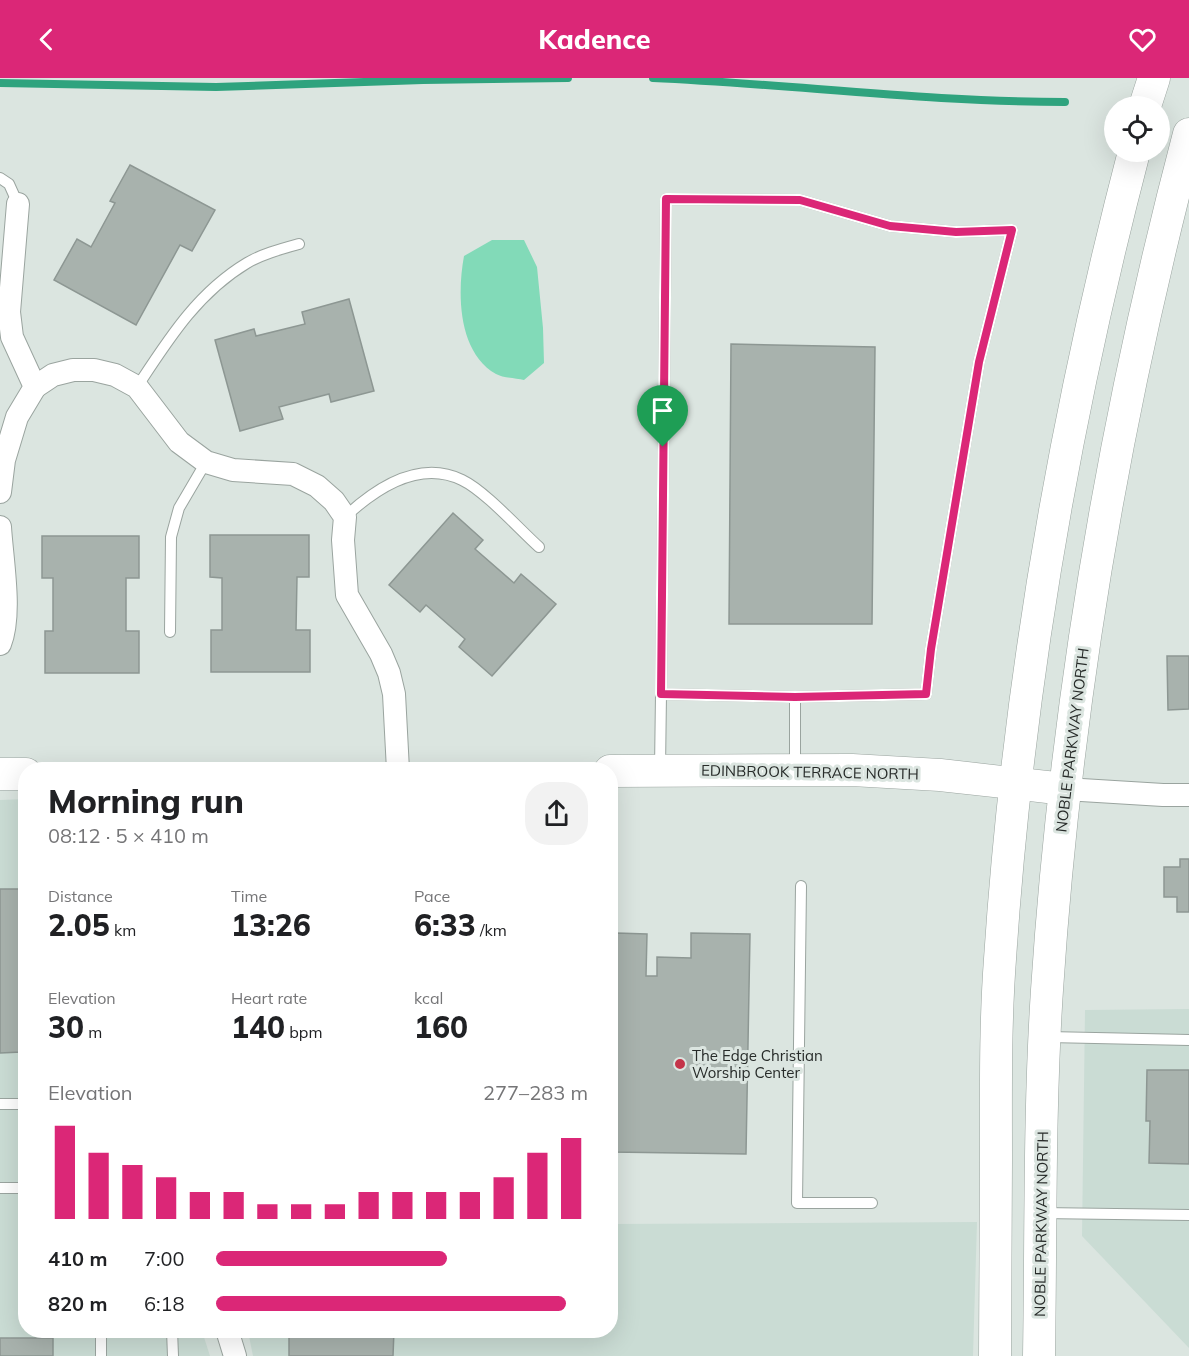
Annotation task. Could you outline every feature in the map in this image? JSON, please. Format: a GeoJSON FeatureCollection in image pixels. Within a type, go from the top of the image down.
{"type":"FeatureCollection","features":[{"type":"Feature","properties":{"kind":"main road"},"geometry":{"type":"LineString","coordinates":[[1148,96],[1154,78]]}},
{"type":"Feature","properties":{"kind":"main road","name":"NOBLE PARKWAY NORTH"},"geometry":{"type":"LineString","coordinates":[[1039,1356],[1045,1037],[1056,877],[1065,789],[1088,610],[1115,453],[1151,285],[1189,134]]}},
{"type":"Feature","properties":{"kind":"main road"},"geometry":{"type":"LineString","coordinates":[[994,1352],[995,1059],[1000,949],[1015,784],[1035,628],[1061,471],[1079,381],[1132,162]]}},
{"type":"Feature","properties":{"kind":"main road","name":"EDINBROOK TERRACE NORTH"},"geometry":{"type":"LineString","coordinates":[[618,771],[795,769],[896,772],[1065,789]]}},
{"type":"Feature","properties":{"kind":"main road"},"geometry":{"type":"LineString","coordinates":[[0,774],[18,774]]}},
{"type":"Feature","properties":{"kind":"street"},"geometry":{"type":"LineString","coordinates":[[18,204],[6,337],[35,387]]}},
{"type":"Feature","properties":{"kind":"street"},"geometry":{"type":"LineString","coordinates":[[0,492],[4,460],[18,417],[35,387],[52,375],[73,370],[94,370],[115,375],[137,387],[179,442],[206,462],[233,470],[293,474],[316,486],[334,501],[345,517],[343,540],[347,594],[381,654],[389,673],[394,694],[398,762]]}},
{"type":"Feature","properties":{"kind":"street"},"geometry":{"type":"LineString","coordinates":[[0,527],[6,606],[5,632],[0,644]]}},
{"type":"Feature","properties":{"kind":"street","name":"EDINBROOK TERRACE NORTH"},"geometry":{"type":"LineString","coordinates":[[1065,789],[1189,795]]}},
{"type":"Feature","properties":{"kind":"street"},"geometry":{"type":"LineString","coordinates":[[229,1338],[235,1356]]}},
{"type":"Feature","properties":{"kind":"lane"},"geometry":{"type":"LineString","coordinates":[[0,178],[9,184],[18,204]]}},
{"type":"Feature","properties":{"kind":"lane"},"geometry":{"type":"LineString","coordinates":[[660,771],[666,199],[800,200],[890,226],[956,232],[1012,230],[979,362],[931,649],[926,694],[795,697],[661,694]]}},
{"type":"Feature","properties":{"kind":"lane"},"geometry":{"type":"LineString","coordinates":[[137,387],[175,329],[202,298],[248,262],[299,244]]}},
{"type":"Feature","properties":{"kind":"lane"},"geometry":{"type":"LineString","coordinates":[[170,632],[171,537],[178,508],[206,462]]}},
{"type":"Feature","properties":{"kind":"lane"},"geometry":{"type":"LineString","coordinates":[[345,517],[368,496],[388,484],[418,473],[435,473],[460,479],[474,487],[539,547]]}},
{"type":"Feature","properties":{"kind":"lane"},"geometry":{"type":"LineString","coordinates":[[795,697],[795,769]]}},
{"type":"Feature","properties":{"kind":"lane"},"geometry":{"type":"LineString","coordinates":[[801,886],[797,1203],[872,1203]]}},
{"type":"Feature","properties":{"kind":"lane"},"geometry":{"type":"LineString","coordinates":[[1045,1037],[1189,1040]]}},
{"type":"Feature","properties":{"kind":"lane"},"geometry":{"type":"LineString","coordinates":[[0,1104],[18,1104]]}},
{"type":"Feature","properties":{"kind":"lane"},"geometry":{"type":"LineString","coordinates":[[0,1188],[18,1188]]}},
{"type":"Feature","properties":{"kind":"lane"},"geometry":{"type":"LineString","coordinates":[[1041,1213],[1189,1215]]}},
{"type":"Feature","properties":{"kind":"lane"},"geometry":{"type":"LineString","coordinates":[[101,1338],[101,1356]]}},
{"type":"Feature","properties":{"kind":"lane"},"geometry":{"type":"LineString","coordinates":[[172,1338],[172,1356]]}},
{"type":"Feature","properties":{"kind":"shaded area"},"geometry":{"type":"Polygon","coordinates":[[[18,799],[18,1338],[204,1338],[210,1356],[0,1356],[0,800],[18,799]]]}},
{"type":"Feature","properties":{"kind":"shaded area"},"geometry":{"type":"Polygon","coordinates":[[[1189,1009],[1189,1348],[1082,1236],[1085,1010],[1189,1009]]]}},
{"type":"Feature","properties":{"kind":"shaded area"},"geometry":{"type":"Polygon","coordinates":[[[977,1222],[973,1356],[253,1356],[249,1338],[618,1338],[618,1224],[977,1222]]]}},
{"type":"Feature","properties":{"kind":"green space"},"geometry":{"type":"Polygon","coordinates":[[[492,240],[524,240],[537,267],[544,363],[524,380],[496,374],[483,364],[467,337],[463,321],[461,287],[464,256],[492,240]]]}},
{"type":"Feature","properties":{"kind":"building"},"geometry":{"type":"Polygon","coordinates":[[[130,165],[215,210],[192,251],[180,245],[136,325],[54,280],[77,239],[91,247],[115,203],[110,201],[130,165]]]}},
{"type":"Feature","properties":{"kind":"building"},"geometry":{"type":"Polygon","coordinates":[[[349,299],[374,391],[331,402],[329,394],[279,407],[283,419],[240,431],[215,340],[254,329],[256,336],[305,324],[302,312],[349,299]]]}},
{"type":"Feature","properties":{"kind":"building"},"geometry":{"type":"Polygon","coordinates":[[[731,344],[875,347],[872,624],[729,624],[731,344]]]}},
{"type":"Feature","properties":{"kind":"building"},"geometry":{"type":"Polygon","coordinates":[[[453,513],[483,540],[475,549],[514,583],[521,574],[556,604],[492,676],[459,647],[465,639],[426,605],[420,612],[389,585],[453,513]]]}},
{"type":"Feature","properties":{"kind":"building"},"geometry":{"type":"Polygon","coordinates":[[[210,535],[309,535],[309,577],[297,577],[296,630],[310,630],[310,672],[211,672],[211,630],[222,630],[222,578],[210,577],[210,535]]]}},
{"type":"Feature","properties":{"kind":"building"},"geometry":{"type":"Polygon","coordinates":[[[42,536],[139,536],[139,578],[126,578],[126,631],[139,631],[139,673],[45,673],[45,631],[53,631],[53,578],[42,578],[42,536]]]}},
{"type":"Feature","properties":{"kind":"building"},"geometry":{"type":"Polygon","coordinates":[[[1167,656],[1189,656],[1189,709],[1168,710],[1167,656]]]}},
{"type":"Feature","properties":{"kind":"building"},"geometry":{"type":"Polygon","coordinates":[[[1180,859],[1189,859],[1189,912],[1177,912],[1177,897],[1164,897],[1164,867],[1180,867],[1180,859]]]}},
{"type":"Feature","properties":{"kind":"building"},"geometry":{"type":"Polygon","coordinates":[[[0,889],[18,889],[18,1052],[0,1053],[0,889]]]}},
{"type":"Feature","properties":{"kind":"building","name":"The Edge Christian Worship Center"},"geometry":{"type":"Polygon","coordinates":[[[618,933],[647,934],[646,976],[657,976],[657,957],[691,958],[691,933],[750,934],[746,1154],[618,1152],[618,933]]]}},
{"type":"Feature","properties":{"kind":"building"},"geometry":{"type":"Polygon","coordinates":[[[1147,1070],[1189,1070],[1189,1164],[1149,1163],[1150,1121],[1146,1121],[1147,1070]]]}},
{"type":"Feature","properties":{"kind":"building"},"geometry":{"type":"Polygon","coordinates":[[[0,1338],[53,1338],[53,1356],[0,1356],[0,1338]]]}},
{"type":"Feature","properties":{"kind":"building"},"geometry":{"type":"Polygon","coordinates":[[[289,1338],[394,1338],[393,1356],[289,1356],[289,1338]]]}},
{"type":"Feature","properties":{"kind":"waterway"},"geometry":{"type":"LineString","coordinates":[[0,83],[216,87],[568,78]]}},
{"type":"Feature","properties":{"kind":"waterway"},"geometry":{"type":"LineString","coordinates":[[653,78],[962,99],[1065,102]]}},
{"type":"Feature","properties":{"kind":"place","name":"The Edge Christian Worship Center"},"geometry":{"type":"Point","coordinates":[680,1064]}},
{"type":"Feature","properties":{"kind":"route"},"geometry":{"type":"LineString","coordinates":[[666,199],[800,200],[890,226],[956,232],[1012,230],[979,362],[931,649],[926,694],[795,697],[661,694],[663,447],[666,199]]}}]}
